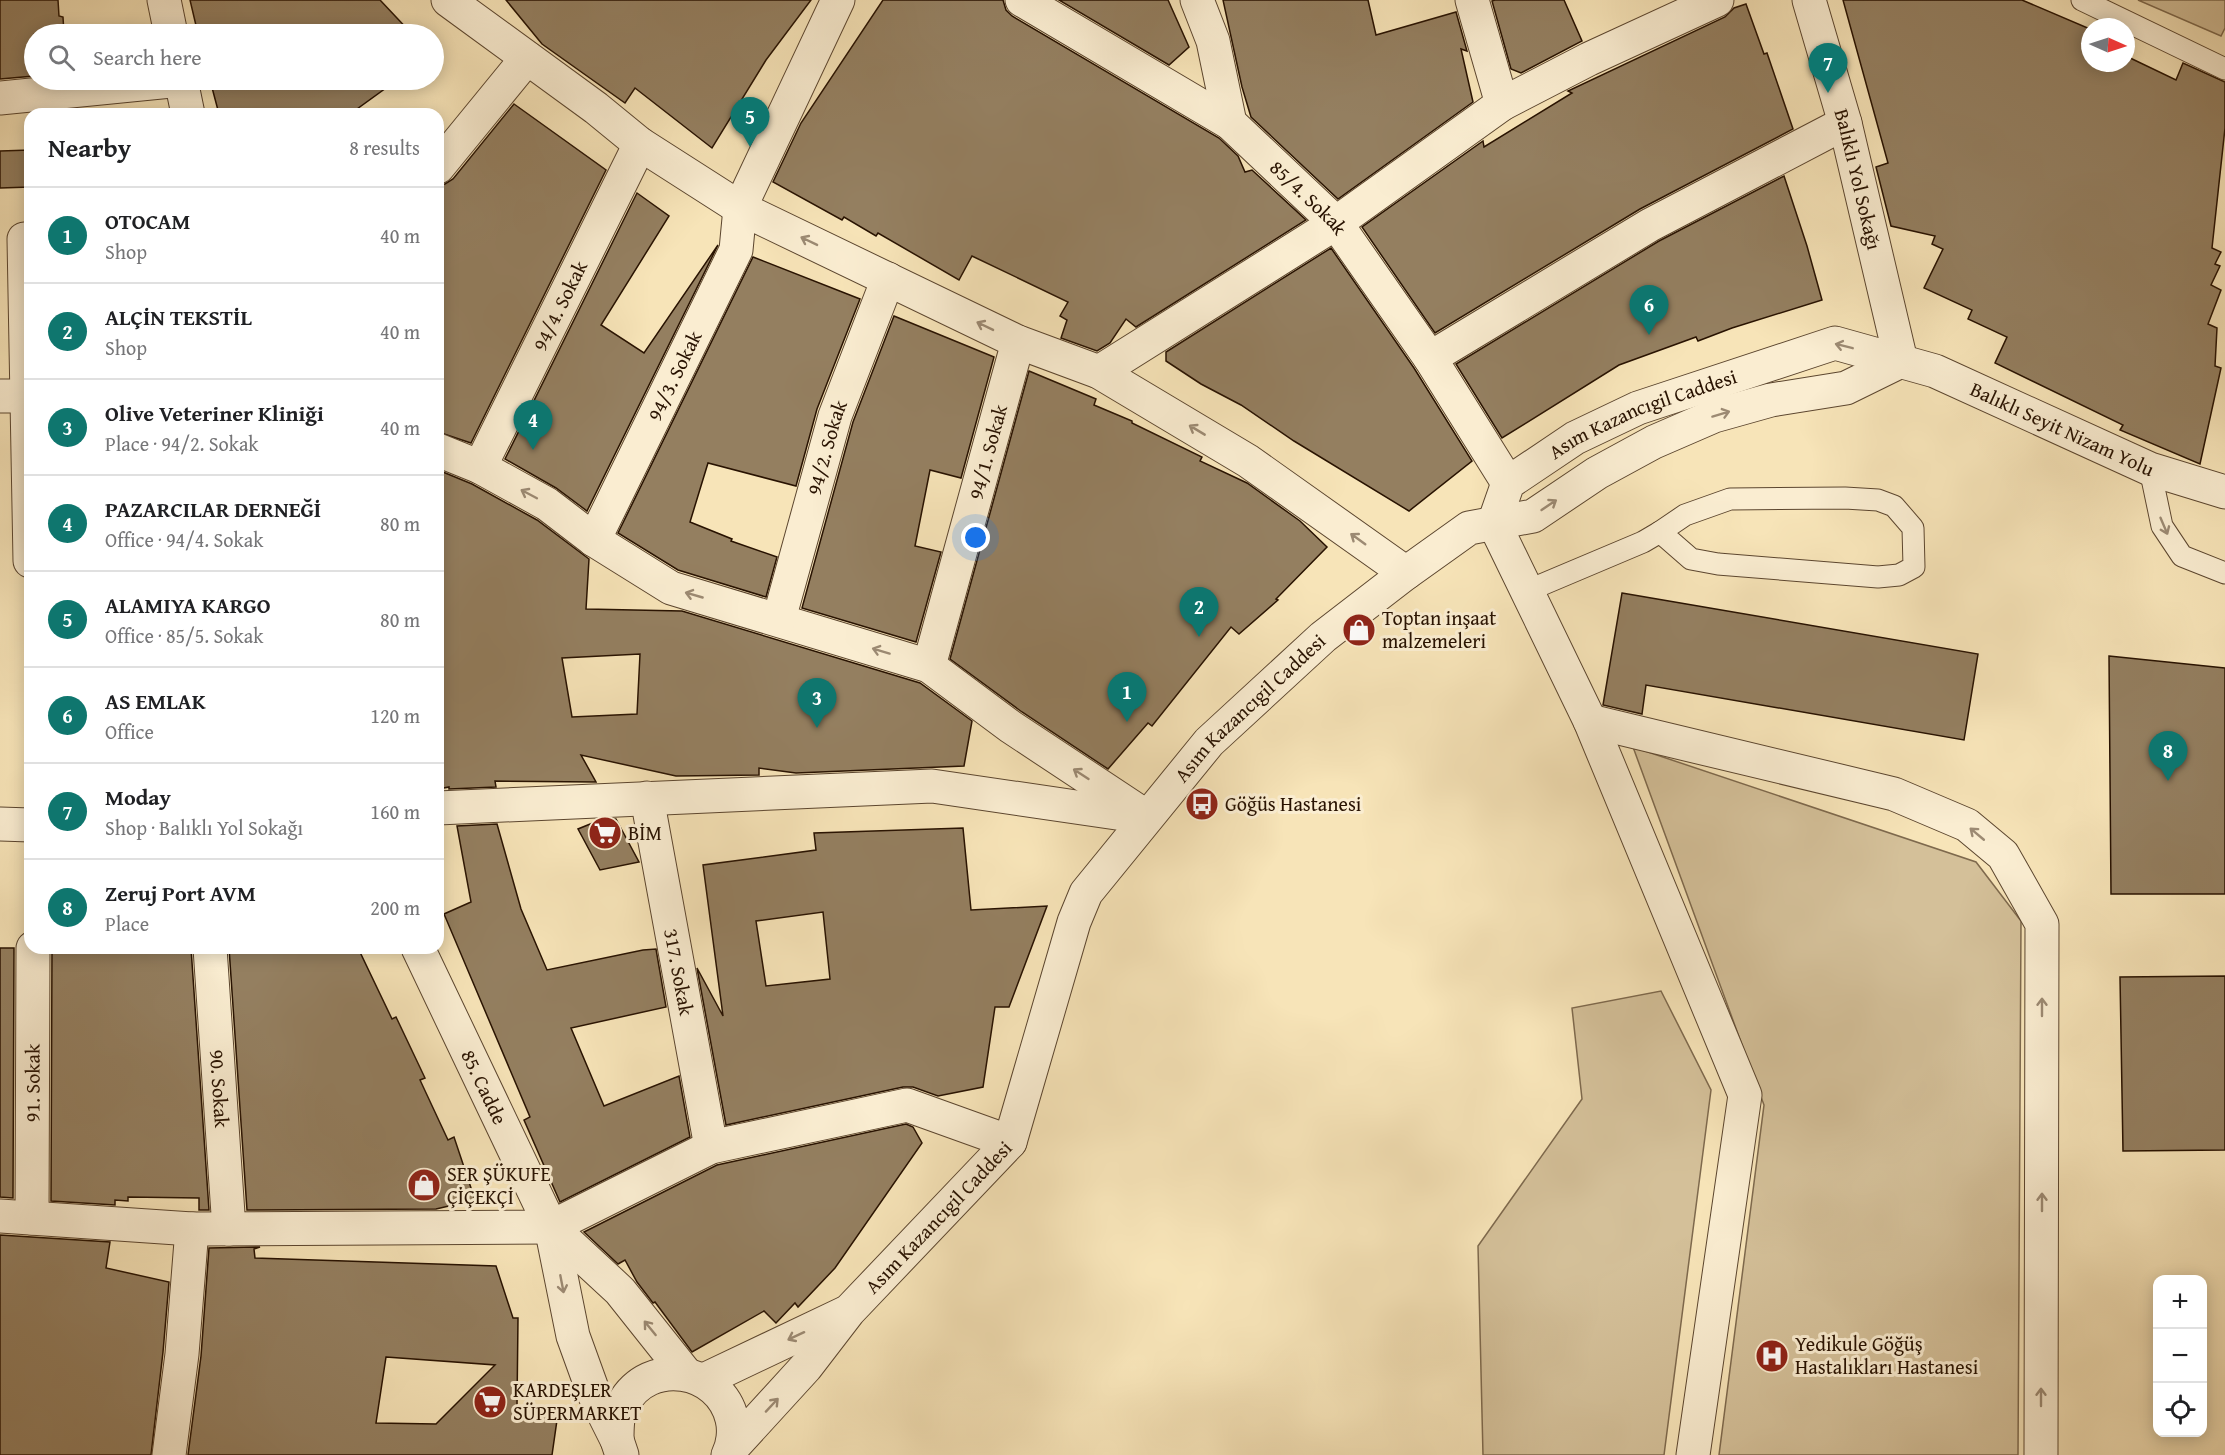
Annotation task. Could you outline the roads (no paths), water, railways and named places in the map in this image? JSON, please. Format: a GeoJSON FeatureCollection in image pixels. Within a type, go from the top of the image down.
{"type":"FeatureCollection","features":[{"type":"Feature","properties":{"kind":"street"},"geometry":{"type":"LineString","coordinates":[[164,0],[169,24]]}},
{"type":"Feature","properties":{"kind":"street"},"geometry":{"type":"LineString","coordinates":[[448,0],[596,108],[640,144],[740,208],[1018,342],[1098,372],[1248,460],[1406,573]]}},
{"type":"Feature","properties":{"kind":"street","name":"94/3. Sokak"},"geometry":{"type":"LineString","coordinates":[[594,540],[736,250],[740,208],[838,0]]}},
{"type":"Feature","properties":{"kind":"street","name":"85/4. Sokak"},"geometry":{"type":"LineString","coordinates":[[1022,0],[1230,123],[1336,224],[1430,358],[1508,483]]}},
{"type":"Feature","properties":{"kind":"street"},"geometry":{"type":"LineString","coordinates":[[1197,0],[1213,41],[1230,123]]}},
{"type":"Feature","properties":{"kind":"street"},"geometry":{"type":"LineString","coordinates":[[1472,0],[1502,104]]}},
{"type":"Feature","properties":{"kind":"street"},"geometry":{"type":"LineString","coordinates":[[1098,372],[1336,224],[1502,104],[1589,59],[1717,0]]}},
{"type":"Feature","properties":{"kind":"street","name":"Balıklı Yol Sokağı"},"geometry":{"type":"LineString","coordinates":[[1809,0],[1845,123],[1901,361]]}},
{"type":"Feature","properties":{"kind":"street"},"geometry":{"type":"LineString","coordinates":[[444,160],[527,58]]}},
{"type":"Feature","properties":{"kind":"street"},"geometry":{"type":"LineString","coordinates":[[0,98],[80,90]]}},
{"type":"Feature","properties":{"kind":"street"},"geometry":{"type":"LineString","coordinates":[[183,90],[187,108]]}},
{"type":"Feature","properties":{"kind":"street"},"geometry":{"type":"LineString","coordinates":[[1430,358],[1650,225],[1845,123]]}},
{"type":"Feature","properties":{"kind":"street","name":"94/4. Sokak"},"geometry":{"type":"LineString","coordinates":[[480,467],[640,144]]}},
{"type":"Feature","properties":{"kind":"street"},"geometry":{"type":"LineString","coordinates":[[18,239],[19,396],[24,471]]}},
{"type":"Feature","properties":{"kind":"street","name":"94/2. Sokak"},"geometry":{"type":"LineString","coordinates":[[779,619],[835,416],[888,279]]}},
{"type":"Feature","properties":{"kind":"street","name":"94/1. Sokak"},"geometry":{"type":"LineString","coordinates":[[929,666],[1018,342]]}},
{"type":"Feature","properties":{"kind":"street","name":"Asım Kazancıgil Caddesi"},"geometry":{"type":"LineString","coordinates":[[1508,483],[1575,438],[1638,408],[1835,343],[1901,361]]}},
{"type":"Feature","properties":{"kind":"street","name":"Balıklı Seyit Nizam Yolu"},"geometry":{"type":"LineString","coordinates":[[1901,361],[1935,371],[2150,469],[2225,492]]}},
{"type":"Feature","properties":{"kind":"street","name":"Asım Kazancıgil Caddesi"},"geometry":{"type":"LineString","coordinates":[[849,1311],[1010,1142],[1074,922],[1086,892],[1209,742],[1323,637],[1469,528],[1533,516],[1616,462],[1654,442],[1714,416],[1771,400],[1846,388],[1901,361]]}},
{"type":"Feature","properties":{"kind":"street"},"geometry":{"type":"LineString","coordinates":[[444,452],[480,467],[547,504],[594,540],[671,588],[929,666],[1011,727],[1148,817]]}},
{"type":"Feature","properties":{"kind":"street"},"geometry":{"type":"LineString","coordinates":[[1508,483],[1494,523],[1590,721],[1745,1095],[1693,1455]]}},
{"type":"Feature","properties":{"kind":"street"},"geometry":{"type":"LineString","coordinates":[[1590,721],[1894,794],[1967,825],[2003,855],[2042,924],[2041,1455]]}},
{"type":"Feature","properties":{"kind":"street"},"geometry":{"type":"LineString","coordinates":[[444,808],[932,786],[1148,817]]}},
{"type":"Feature","properties":{"kind":"street","name":"317. Sokak"},"geometry":{"type":"LineString","coordinates":[[647,798],[711,1147]]}},
{"type":"Feature","properties":{"kind":"street"},"geometry":{"type":"LineString","coordinates":[[0,824],[24,825]]}},
{"type":"Feature","properties":{"kind":"street","name":"91. Sokak"},"geometry":{"type":"LineString","coordinates":[[32,1218],[33,954]]}},
{"type":"Feature","properties":{"kind":"street","name":"90. Sokak"},"geometry":{"type":"LineString","coordinates":[[210,954],[229,1229]]}},
{"type":"Feature","properties":{"kind":"street","name":"85. Cadde"},"geometry":{"type":"LineString","coordinates":[[421,954],[551,1227]]}},
{"type":"Feature","properties":{"kind":"street"},"geometry":{"type":"LineString","coordinates":[[0,1216],[192,1229],[551,1227],[711,1147],[907,1105],[1010,1142]]}},
{"type":"Feature","properties":{"kind":"street"},"geometry":{"type":"LineString","coordinates":[[551,1227],[620,1291],[695,1377],[718,1392],[729,1408],[734,1426],[730,1451]]}},
{"type":"Feature","properties":{"kind":"street"},"geometry":{"type":"LineString","coordinates":[[551,1227],[573,1336],[594,1394],[619,1447]]}},
{"type":"Feature","properties":{"kind":"street"},"geometry":{"type":"LineString","coordinates":[[169,1455],[182,1354],[192,1229]]}},
{"type":"Feature","properties":{"kind":"street"},"geometry":{"type":"LineString","coordinates":[[619,1447],[617,1422],[623,1404],[635,1389],[650,1379],[667,1373],[695,1377],[849,1311]]}},
{"type":"Feature","properties":{"kind":"street"},"geometry":{"type":"LineString","coordinates":[[730,1451],[806,1367],[849,1311]]}},
{"type":"Feature","properties":{"kind":"lane"},"geometry":{"type":"LineString","coordinates":[[2082,0],[2225,69]]}},
{"type":"Feature","properties":{"kind":"lane"},"geometry":{"type":"LineString","coordinates":[[2150,469],[2162,526],[2182,556],[2225,573]]}},
{"type":"Feature","properties":{"kind":"lane"},"geometry":{"type":"LineString","coordinates":[[1527,591],[1643,543],[1685,514],[1730,499],[1878,500],[1894,506],[1912,528],[1914,567],[1899,575],[1878,577],[1718,564],[1691,559],[1660,532]]}},
{"type":"Feature","properties":{"kind":"place","name":"Moday"},"geometry":{"type":"Point","coordinates":[1828,93]}},
{"type":"Feature","properties":{"kind":"place","name":"ALAMIYA KARGO"},"geometry":{"type":"Point","coordinates":[750,147]}},
{"type":"Feature","properties":{"kind":"place","name":"AS EMLAK"},"geometry":{"type":"Point","coordinates":[1649,335]}},
{"type":"Feature","properties":{"kind":"place","name":"PAZARCILAR DERNEĞİ"},"geometry":{"type":"Point","coordinates":[533,450]}},
{"type":"Feature","properties":{"kind":"place","name":"Toptan inşaat malzemeleri"},"geometry":{"type":"Point","coordinates":[1359,630]}},
{"type":"Feature","properties":{"kind":"place","name":"ALÇİN TEKSTİL"},"geometry":{"type":"Point","coordinates":[1199,637]}},
{"type":"Feature","properties":{"kind":"place","name":"OTOCAM"},"geometry":{"type":"Point","coordinates":[1127,722]}},
{"type":"Feature","properties":{"kind":"place","name":"Olive Veteriner Kliniği"},"geometry":{"type":"Point","coordinates":[817,728]}},
{"type":"Feature","properties":{"kind":"place","name":"Zeruj Port AVM"},"geometry":{"type":"Point","coordinates":[2168,781]}},
{"type":"Feature","properties":{"kind":"place","name":"Göğüs Hastanesi"},"geometry":{"type":"Point","coordinates":[1202,804]}},
{"type":"Feature","properties":{"kind":"place","name":"BİM"},"geometry":{"type":"Point","coordinates":[605,833]}},
{"type":"Feature","properties":{"kind":"place","name":"SER ŞÜKUFE ÇİÇEKÇİ"},"geometry":{"type":"Point","coordinates":[424,1185]}},
{"type":"Feature","properties":{"kind":"place","name":"Yedikule Göğüş Hastalıkları Hastanesi"},"geometry":{"type":"Point","coordinates":[1772,1356]}},
{"type":"Feature","properties":{"kind":"place","name":"KARDEŞLER SÜPERMARKET"},"geometry":{"type":"Point","coordinates":[490,1402]}}]}
